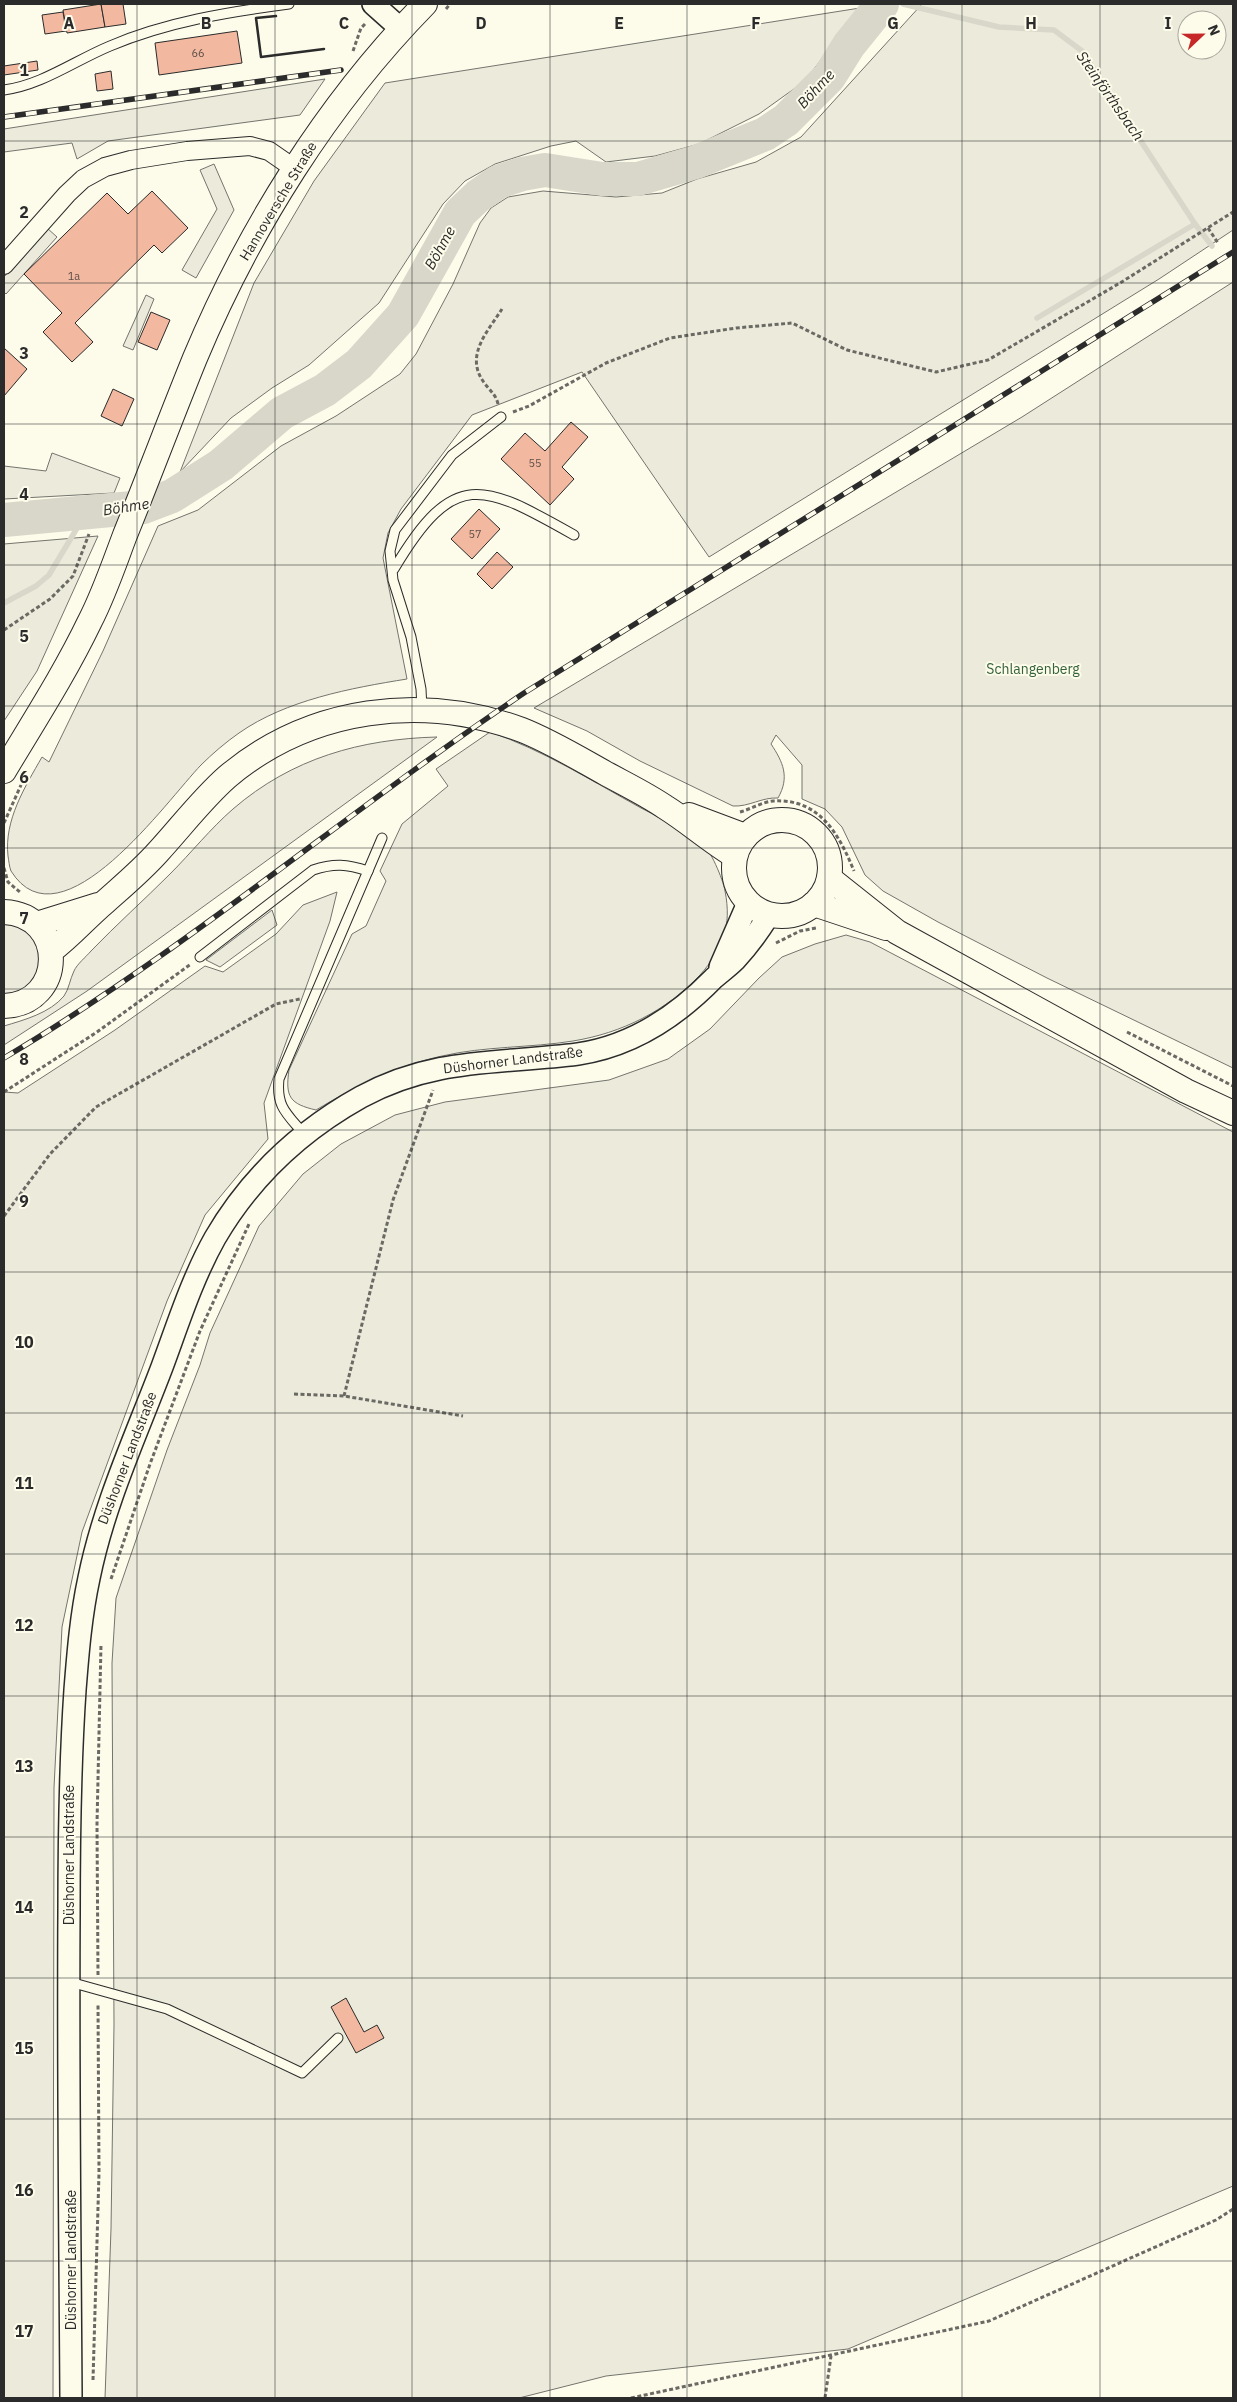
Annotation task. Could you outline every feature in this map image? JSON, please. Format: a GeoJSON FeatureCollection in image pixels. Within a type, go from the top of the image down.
{"type":"FeatureCollection","features":[{"type":"Feature","properties":{"kind":"main road","name":"Hannoversche Straße"},"geometry":{"type":"LineString","coordinates":[[14,775],[102,595],[195,358],[229,283],[267,213],[294,170],[369,66],[425,4]]}},
{"type":"Feature","properties":{"kind":"main road"},"geometry":{"type":"LineString","coordinates":[[51,951],[78,930],[104,902],[140,872],[226,779],[246,762],[298,733],[354,715],[377,711],[422,710],[471,715],[523,731],[740,846]]}},
{"type":"Feature","properties":{"kind":"main road"},"geometry":{"type":"LineString","coordinates":[[783,820],[803,825],[816,834],[825,847],[830,867],[829,878],[821,896],[814,904],[793,915],[769,915],[748,903],[737,886],[733,866],[740,846],[758,827],[772,821],[783,820]]}},
{"type":"Feature","properties":{"kind":"main road"},"geometry":{"type":"LineString","coordinates":[[829,878],[844,902],[1186,1091],[1233,1114]]}},
{"type":"Feature","properties":{"kind":"main road"},"geometry":{"type":"LineString","coordinates":[[37,924],[104,902]]}},
{"type":"Feature","properties":{"kind":"main road"},"geometry":{"type":"LineString","coordinates":[[814,904],[844,902]]}},
{"type":"Feature","properties":{"kind":"main road"},"geometry":{"type":"LineString","coordinates":[[4,1006],[19,1004],[31,998],[41,989],[50,971],[51,951],[44,932],[37,924],[7,908]]}},
{"type":"Feature","properties":{"kind":"street"},"geometry":{"type":"LineString","coordinates":[[373,4],[401,29]]}},
{"type":"Feature","properties":{"kind":"street"},"geometry":{"type":"LineString","coordinates":[[4,265],[78,184],[105,167],[131,160],[187,151],[250,146],[269,151],[294,170]]}},
{"type":"Feature","properties":{"kind":"street","name":"Düshorner Landstraße"},"geometry":{"type":"LineString","coordinates":[[717,976],[748,903]]}},
{"type":"Feature","properties":{"kind":"street","name":"Düshorner Landstraße"},"geometry":{"type":"LineString","coordinates":[[71,2398],[70,1758],[80,1627],[100,1530],[112,1491],[186,1302],[214,1240],[240,1200],[271,1164],[304,1134],[367,1094],[396,1082],[437,1083],[462,1063],[579,1054],[615,1045],[661,1023],[691,1001],[746,947],[769,915]]}},
{"type":"Feature","properties":{"kind":"lane"},"geometry":{"type":"LineString","coordinates":[[4,90],[25,85],[51,75],[109,46],[154,29],[289,4]]}},
{"type":"Feature","properties":{"kind":"lane"},"geometry":{"type":"LineString","coordinates":[[422,710],[422,689],[410,637],[395,592],[394,569],[390,551],[395,530],[452,455],[501,417]]}},
{"type":"Feature","properties":{"kind":"lane"},"geometry":{"type":"LineString","coordinates":[[394,569],[423,527],[446,502],[471,493],[502,498],[533,512],[574,535]]}},
{"type":"Feature","properties":{"kind":"lane"},"geometry":{"type":"LineString","coordinates":[[304,1134],[282,1109],[277,1092],[279,1079],[382,838]]}},
{"type":"Feature","properties":{"kind":"lane"},"geometry":{"type":"LineString","coordinates":[[200,957],[313,870],[329,864],[346,864],[368,871]]}},
{"type":"Feature","properties":{"kind":"lane"},"geometry":{"type":"LineString","coordinates":[[69,1982],[167,2009],[302,2072],[338,2038]]}},
{"type":"Feature","properties":{"kind":"path"},"geometry":{"type":"LineString","coordinates":[[502,309],[481,341],[476,362],[476,367],[482,380],[496,398],[501,417],[529,406],[606,363],[670,338],[736,328],[792,323],[847,350],[936,372],[988,360],[1198,235],[1233,212]]}},
{"type":"Feature","properties":{"kind":"path"},"geometry":{"type":"LineString","coordinates":[[1208,228],[1218,242]]}},
{"type":"Feature","properties":{"kind":"path"},"geometry":{"type":"LineString","coordinates":[[4,630],[50,599],[73,576],[89,534]]}},
{"type":"Feature","properties":{"kind":"path"},"geometry":{"type":"LineString","coordinates":[[4,823],[12,802],[14,775]]}},
{"type":"Feature","properties":{"kind":"path"},"geometry":{"type":"LineString","coordinates":[[735,812],[742,812],[773,801],[790,802],[818,813],[829,823],[840,839],[858,879],[832,924],[800,931],[774,945]]}},
{"type":"Feature","properties":{"kind":"path"},"geometry":{"type":"LineString","coordinates":[[4,868],[8,882],[4,884]]}},
{"type":"Feature","properties":{"kind":"path"},"geometry":{"type":"LineString","coordinates":[[4,1092],[97,1032],[200,957]]}},
{"type":"Feature","properties":{"kind":"path"},"geometry":{"type":"LineString","coordinates":[[4,1216],[50,1154],[96,1107],[276,1004],[313,996]]}},
{"type":"Feature","properties":{"kind":"path"},"geometry":{"type":"LineString","coordinates":[[426,1093],[437,1083]]}},
{"type":"Feature","properties":{"kind":"path"},"geometry":{"type":"LineString","coordinates":[[344,1396],[393,1200],[437,1083]]}},
{"type":"Feature","properties":{"kind":"path"},"geometry":{"type":"LineString","coordinates":[[110,1581],[150,1464],[200,1331],[252,1218]]}},
{"type":"Feature","properties":{"kind":"path"},"geometry":{"type":"LineString","coordinates":[[294,1394],[344,1396],[463,1416]]}},
{"type":"Feature","properties":{"kind":"path"},"geometry":{"type":"LineString","coordinates":[[93,2388],[99,2173],[97,1824],[102,1635]]}},
{"type":"Feature","properties":{"kind":"path"},"geometry":{"type":"LineString","coordinates":[[631,2398],[989,2321],[1216,2220],[1233,2209]]}},
{"type":"Feature","properties":{"kind":"path"},"geometry":{"type":"LineString","coordinates":[[825,2398],[830,2356]]}},
{"type":"Feature","properties":{"kind":"green space"},"geometry":{"type":"Polygon","coordinates":[[[922,4],[1233,4],[1233,230],[1159,279],[709,557],[582,372],[472,415],[401,509],[388,533],[383,558],[407,679],[342,691],[298,704],[277,712],[239,733],[201,765],[140,835],[112,861],[84,882],[57,893],[32,891],[11,871],[8,856],[9,830],[17,804],[42,757],[49,762],[103,651],[158,526],[198,510],[281,446],[336,416],[400,374],[416,354],[453,284],[480,223],[491,208],[508,197],[543,191],[616,197],[662,193],[697,179],[756,162],[801,137],[922,4]]]}},
{"type":"Feature","properties":{"kind":"green space"},"geometry":{"type":"Polygon","coordinates":[[[860,8],[805,81],[759,114],[699,144],[655,156],[606,162],[576,141],[551,146],[495,164],[465,181],[443,204],[379,303],[309,365],[272,388],[231,418],[180,472],[254,283],[314,181],[385,83],[860,8]]]}},
{"type":"Feature","properties":{"kind":"green space"},"geometry":{"type":"Polygon","coordinates":[[[325,79],[300,115],[108,141],[77,159],[72,143],[4,152],[4,129],[325,79]]]}},
{"type":"Feature","properties":{"kind":"green space","name":"Schlangenberg"},"geometry":{"type":"Polygon","coordinates":[[[1233,282],[1233,1068],[1047,978],[938,922],[883,891],[865,875],[842,827],[825,809],[802,799],[802,765],[776,735],[771,744],[784,770],[784,783],[778,798],[733,806],[640,761],[587,731],[534,708],[1022,417],[1233,282]]]}},
{"type":"Feature","properties":{"kind":"green space"},"geometry":{"type":"Polygon","coordinates":[[[52,453],[120,478],[114,493],[4,499],[4,466],[46,471],[52,453]]]}},
{"type":"Feature","properties":{"kind":"green space"},"geometry":{"type":"Polygon","coordinates":[[[98,536],[37,671],[4,721],[4,544],[98,536]]]}},
{"type":"Feature","properties":{"kind":"green space"},"geometry":{"type":"Polygon","coordinates":[[[490,732],[548,757],[680,827],[701,841],[716,864],[722,879],[727,904],[724,936],[715,956],[687,988],[658,1010],[626,1026],[573,1041],[475,1050],[425,1060],[392,1071],[316,1110],[300,1105],[291,1098],[289,1093],[289,1070],[352,934],[366,926],[386,881],[380,871],[402,824],[448,786],[436,769],[490,732]]]}},
{"type":"Feature","properties":{"kind":"green space"},"geometry":{"type":"Polygon","coordinates":[[[437,737],[87,991],[4,1045],[4,1026],[36,1015],[58,1002],[66,993],[77,966],[170,874],[225,816],[256,791],[303,764],[355,747],[381,742],[437,737]]]}},
{"type":"Feature","properties":{"kind":"green space"},"geometry":{"type":"Polygon","coordinates":[[[337,892],[330,921],[264,1103],[268,1139],[205,1215],[167,1301],[82,1532],[62,1627],[54,1788],[53,2398],[4,2398],[4,1092],[18,1093],[115,1030],[205,966],[223,972],[276,934],[303,905],[337,892]]]}},
{"type":"Feature","properties":{"kind":"green space"},"geometry":{"type":"Polygon","coordinates":[[[4,920],[10,920],[39,942],[41,967],[27,988],[4,996],[4,920]]]}},
{"type":"Feature","properties":{"kind":"green space"},"geometry":{"type":"Polygon","coordinates":[[[846,935],[870,942],[1233,1132],[1233,2186],[848,2349],[606,2376],[519,2398],[105,2398],[111,2229],[114,2025],[112,1663],[116,1598],[210,1333],[259,1226],[303,1174],[341,1144],[395,1115],[445,1102],[609,1080],[668,1059],[710,1029],[782,957],[815,944],[846,935]]]}},
{"type":"Feature","properties":{"kind":"shaded area"},"geometry":{"type":"Polygon","coordinates":[[[214,164],[234,210],[196,278],[182,270],[217,209],[200,170],[214,164]]]}},
{"type":"Feature","properties":{"kind":"shaded area"},"geometry":{"type":"Polygon","coordinates":[[[47,228],[57,237],[6,294],[4,292],[4,277],[47,228]]]}},
{"type":"Feature","properties":{"kind":"shaded area"},"geometry":{"type":"Polygon","coordinates":[[[146,295],[154,299],[133,350],[123,346],[146,295]]]}},
{"type":"Feature","properties":{"kind":"shaded area"},"geometry":{"type":"Polygon","coordinates":[[[272,910],[277,925],[220,967],[206,960],[272,910]]]}},
{"type":"Feature","properties":{"kind":"building"},"geometry":{"type":"Polygon","coordinates":[[[101,4],[105,27],[67,33],[63,10],[101,4]]]}},
{"type":"Feature","properties":{"kind":"building"},"geometry":{"type":"Polygon","coordinates":[[[101,4],[123,4],[126,24],[105,27],[101,4]]]}},
{"type":"Feature","properties":{"kind":"building"},"geometry":{"type":"Polygon","coordinates":[[[63,12],[66,31],[45,34],[42,15],[63,12]]]}},
{"type":"Feature","properties":{"kind":"building"},"geometry":{"type":"Polygon","coordinates":[[[237,31],[242,63],[159,75],[155,43],[237,31]]]}},
{"type":"Feature","properties":{"kind":"building"},"geometry":{"type":"Polygon","coordinates":[[[37,61],[38,70],[4,75],[4,66],[37,61]]]}},
{"type":"Feature","properties":{"kind":"building"},"geometry":{"type":"Polygon","coordinates":[[[111,71],[113,89],[97,91],[95,74],[111,71]]]}},
{"type":"Feature","properties":{"kind":"building"},"geometry":{"type":"Polygon","coordinates":[[[152,191],[188,228],[162,253],[154,245],[75,323],[93,342],[72,362],[43,332],[62,313],[24,274],[107,193],[128,214],[152,191]]]}},
{"type":"Feature","properties":{"kind":"building"},"geometry":{"type":"Polygon","coordinates":[[[151,312],[170,320],[157,350],[138,342],[151,312]]]}},
{"type":"Feature","properties":{"kind":"building"},"geometry":{"type":"Polygon","coordinates":[[[4,348],[27,369],[4,396],[4,348]]]}},
{"type":"Feature","properties":{"kind":"building"},"geometry":{"type":"Polygon","coordinates":[[[113,389],[134,399],[122,426],[101,416],[113,389]]]}},
{"type":"Feature","properties":{"kind":"building"},"geometry":{"type":"Polygon","coordinates":[[[571,422],[588,437],[562,467],[574,479],[550,505],[501,459],[525,433],[545,451],[571,422]]]}},
{"type":"Feature","properties":{"kind":"building"},"geometry":{"type":"Polygon","coordinates":[[[479,509],[500,529],[472,559],[451,539],[479,509]]]}},
{"type":"Feature","properties":{"kind":"building"},"geometry":{"type":"Polygon","coordinates":[[[497,552],[513,567],[492,589],[477,574],[497,552]]]}},
{"type":"Feature","properties":{"kind":"building"},"geometry":{"type":"Polygon","coordinates":[[[346,1998],[364,2032],[377,2025],[384,2038],[356,2053],[331,2007],[346,1998]]]}},
{"type":"Feature","properties":{"kind":"waterway","name":"Böhme"},"geometry":{"type":"LineString","coordinates":[[4,520],[143,507],[172,496],[221,465],[282,413],[325,390],[359,364],[403,315],[460,213],[478,196],[498,182],[522,174],[545,170],[602,179],[638,179],[696,162],[765,134],[786,120],[829,77],[849,45],[882,4]]}},
{"type":"Feature","properties":{"kind":"waterway","name":"Steinförthsbach"},"geometry":{"type":"LineString","coordinates":[[903,4],[999,27],[1054,30],[1082,51],[1195,224],[1212,246]]}},
{"type":"Feature","properties":{"kind":"waterway"},"geometry":{"type":"LineString","coordinates":[[1037,318],[1195,224]]}},
{"type":"Feature","properties":{"kind":"waterway"},"geometry":{"type":"LineString","coordinates":[[4,603],[36,586],[49,575],[86,513]]}},
{"type":"Feature","properties":{"kind":"railway"},"geometry":{"type":"LineString","coordinates":[[4,117],[341,70]]}},
{"type":"Feature","properties":{"kind":"railway"},"geometry":{"type":"LineString","coordinates":[[4,1058],[137,972],[459,738],[524,693],[1233,252]]}},
{"type":"Feature","properties":{"kind":"wall"},"geometry":{"type":"LineString","coordinates":[[276,16],[256,18],[261,57],[324,49]]}}]}
